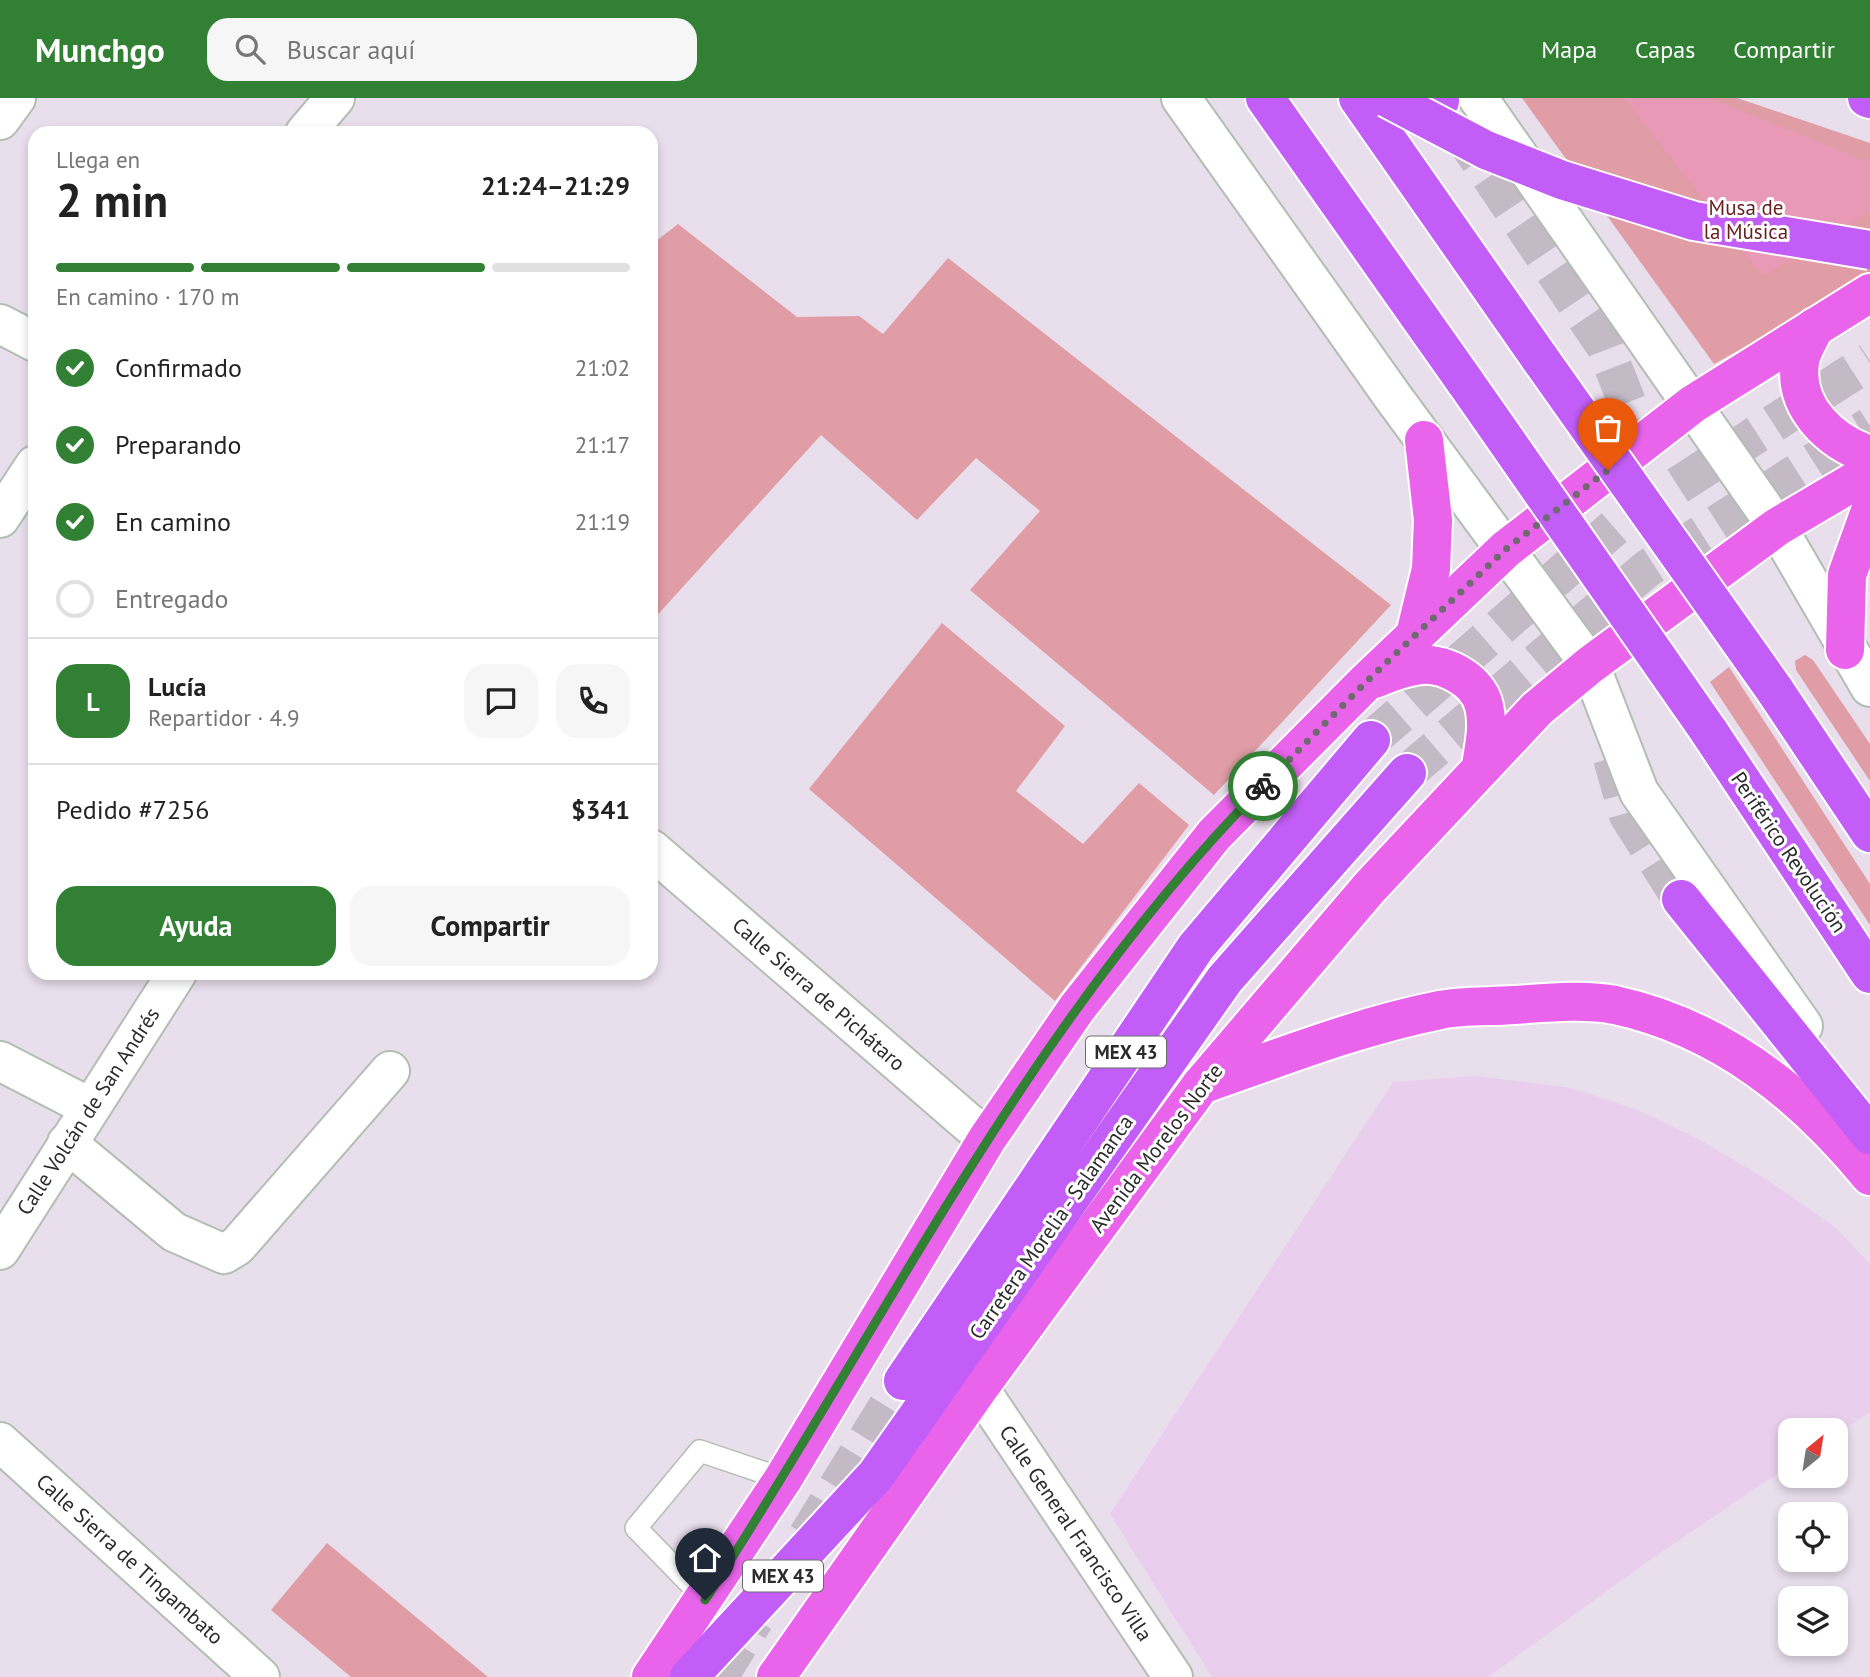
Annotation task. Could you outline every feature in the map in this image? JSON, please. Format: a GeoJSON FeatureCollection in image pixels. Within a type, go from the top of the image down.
{"type":"FeatureCollection","features":[{"type":"Feature","properties":{"kind":"highway","name":"Periférico Revolución"},"geometry":{"type":"LineString","coordinates":[[1265,98],[1709,730],[1870,974]]}},
{"type":"Feature","properties":{"kind":"highway"},"geometry":{"type":"LineString","coordinates":[[1358,98],[1774,689],[1870,833]]}},
{"type":"Feature","properties":{"kind":"highway"},"geometry":{"type":"LineString","coordinates":[[1387,98],[1486,150],[1588,188],[1694,221],[1870,250]]}},
{"type":"Feature","properties":{"kind":"highway","name":"Carretera Morelia - Salamanca"},"geometry":{"type":"LineString","coordinates":[[904,1381],[1196,947],[1371,740]]}},
{"type":"Feature","properties":{"kind":"highway","name":"Carretera Morelia - Salamanca"},"geometry":{"type":"LineString","coordinates":[[690,1677],[876,1475],[1225,979],[1407,773]]}},
{"type":"Feature","properties":{"kind":"highway"},"geometry":{"type":"LineString","coordinates":[[1681,899],[1870,1135]]}},
{"type":"Feature","properties":{"kind":"main road"},"geometry":{"type":"LineString","coordinates":[[651,1677],[705,1600],[783,1479],[987,1139],[1077,1008],[1214,835],[1367,681],[1506,549],[1692,404],[1870,293]]}},
{"type":"Feature","properties":{"kind":"main road"},"geometry":{"type":"LineString","coordinates":[[1815,327],[1800,362],[1803,398],[1821,426],[1852,449],[1870,455]]}},
{"type":"Feature","properties":{"kind":"main road"},"geometry":{"type":"LineString","coordinates":[[1415,635],[1431,569],[1433,520],[1424,440]]}},
{"type":"Feature","properties":{"kind":"main road","name":"Avenida Morelos Norte"},"geometry":{"type":"LineString","coordinates":[[776,1677],[979,1388],[1201,1084],[1292,975],[1481,766],[1537,709],[1591,665],[1777,527],[1870,472]]}},
{"type":"Feature","properties":{"kind":"main road"},"geometry":{"type":"LineString","coordinates":[[1845,650],[1847,575],[1870,511]]}},
{"type":"Feature","properties":{"kind":"main road"},"geometry":{"type":"LineString","coordinates":[[1367,681],[1417,665],[1439,666],[1457,673],[1477,691],[1484,705],[1486,734],[1481,766]]}},
{"type":"Feature","properties":{"kind":"main road"},"geometry":{"type":"LineString","coordinates":[[1201,1084],[1317,1045],[1441,1010],[1540,1004],[1613,1004],[1685,1026],[1749,1060],[1831,1128],[1870,1176]]}},
{"type":"Feature","properties":{"kind":"street"},"geometry":{"type":"LineString","coordinates":[[0,120],[16,98]]}},
{"type":"Feature","properties":{"kind":"street"},"geometry":{"type":"LineString","coordinates":[[311,126],[335,98]]}},
{"type":"Feature","properties":{"kind":"street"},"geometry":{"type":"LineString","coordinates":[[1181,98],[1424,440],[1591,665],[1639,792],[1870,1122]]}},
{"type":"Feature","properties":{"kind":"street"},"geometry":{"type":"LineString","coordinates":[[1479,98],[1777,527],[1845,650],[1870,687]]}},
{"type":"Feature","properties":{"kind":"street"},"geometry":{"type":"LineString","coordinates":[[0,324],[28,338]]}},
{"type":"Feature","properties":{"kind":"street"},"geometry":{"type":"LineString","coordinates":[[0,519],[28,475]]}},
{"type":"Feature","properties":{"kind":"street","name":"Calle Sierra de Pichátaro"},"geometry":{"type":"LineString","coordinates":[[658,855],[987,1139]]}},
{"type":"Feature","properties":{"kind":"street","name":"Calle Volcán de San Andrés"},"geometry":{"type":"LineString","coordinates":[[0,1250],[172,980]]}},
{"type":"Feature","properties":{"kind":"street"},"geometry":{"type":"LineString","coordinates":[[0,1061],[89,1107]]}},
{"type":"Feature","properties":{"kind":"street"},"geometry":{"type":"LineString","coordinates":[[67,1143],[174,1232],[224,1254],[237,1246],[390,1071]]}},
{"type":"Feature","properties":{"kind":"street","name":"Calle General Francisco Villa"},"geometry":{"type":"LineString","coordinates":[[979,1388],[1172,1677]]}},
{"type":"Feature","properties":{"kind":"street","name":"Calle Sierra de Tingambato"},"geometry":{"type":"LineString","coordinates":[[0,1441],[260,1677]]}},
{"type":"Feature","properties":{"kind":"lane"},"geometry":{"type":"LineString","coordinates":[[705,1600],[636,1528],[700,1451],[783,1479]]}},
{"type":"Feature","properties":{"kind":"shaded area"},"geometry":{"type":"Polygon","coordinates":[[[1476,1076],[1572,1088],[1640,1111],[1700,1140],[1769,1181],[1836,1228],[1870,1264],[1870,1412],[1848,1427],[1848,1418],[1778,1418],[1778,1473],[1644,1564],[1488,1677],[1212,1677],[1110,1514],[1393,1082],[1476,1076]]]}},
{"type":"Feature","properties":{"kind":"green space","name":"Musa de la Música"},"geometry":{"type":"Polygon","coordinates":[[[1522,98],[1737,98],[1870,143],[1870,278],[1714,364],[1522,98]]]}},
{"type":"Feature","properties":{"kind":"green space"},"geometry":{"type":"Polygon","coordinates":[[[1624,98],[1709,98],[1870,163],[1870,211],[1763,276],[1624,98]]]}},
{"type":"Feature","properties":{"kind":"green space"},"geometry":{"type":"Polygon","coordinates":[[[678,224],[797,317],[859,316],[883,334],[948,258],[1391,605],[1214,795],[970,590],[1040,511],[976,458],[917,520],[821,435],[658,614],[658,240],[678,224]]]}},
{"type":"Feature","properties":{"kind":"green space"},"geometry":{"type":"Polygon","coordinates":[[[942,623],[1065,726],[1016,791],[1083,844],[1139,783],[1189,825],[1055,1001],[809,789],[942,623]]]}},
{"type":"Feature","properties":{"kind":"green space"},"geometry":{"type":"Polygon","coordinates":[[[1805,655],[1813,660],[1870,744],[1870,781],[1796,670],[1795,661],[1805,655]]]}},
{"type":"Feature","properties":{"kind":"green space"},"geometry":{"type":"Polygon","coordinates":[[[1729,667],[1870,884],[1870,925],[1710,682],[1729,667]]]}},
{"type":"Feature","properties":{"kind":"green space"},"geometry":{"type":"Polygon","coordinates":[[[327,1543],[488,1677],[351,1677],[271,1610],[327,1543]]]}},
{"type":"Feature","properties":{"kind":"tunnel"},"geometry":{"type":"LineString","coordinates":[[1458,129],[1605,346],[1637,428],[1627,475]]}},
{"type":"Feature","properties":{"kind":"tunnel"},"geometry":{"type":"LineString","coordinates":[[1371,740],[1617,525],[1870,361]]}},
{"type":"Feature","properties":{"kind":"tunnel"},"geometry":{"type":"LineString","coordinates":[[1407,773],[1648,568],[1870,426]]}},
{"type":"Feature","properties":{"kind":"tunnel"},"geometry":{"type":"LineString","coordinates":[[1612,758],[1628,815],[1681,899]]}},
{"type":"Feature","properties":{"kind":"tunnel"},"geometry":{"type":"LineString","coordinates":[[807,1536],[903,1381]]}},
{"type":"Feature","properties":{"kind":"tunnel"},"geometry":{"type":"LineString","coordinates":[[719,1677],[755,1619]]}},
{"type":"Feature","properties":{"kind":"way so far"},"geometry":{"type":"LineString","coordinates":[[1263,786],[1367,681],[1506,549],[1608,470]]}},
{"type":"Feature","properties":{"kind":"route"},"geometry":{"type":"LineString","coordinates":[[705,1600],[783,1479],[987,1139],[1077,1008],[1214,835],[1263,786]]}}]}
